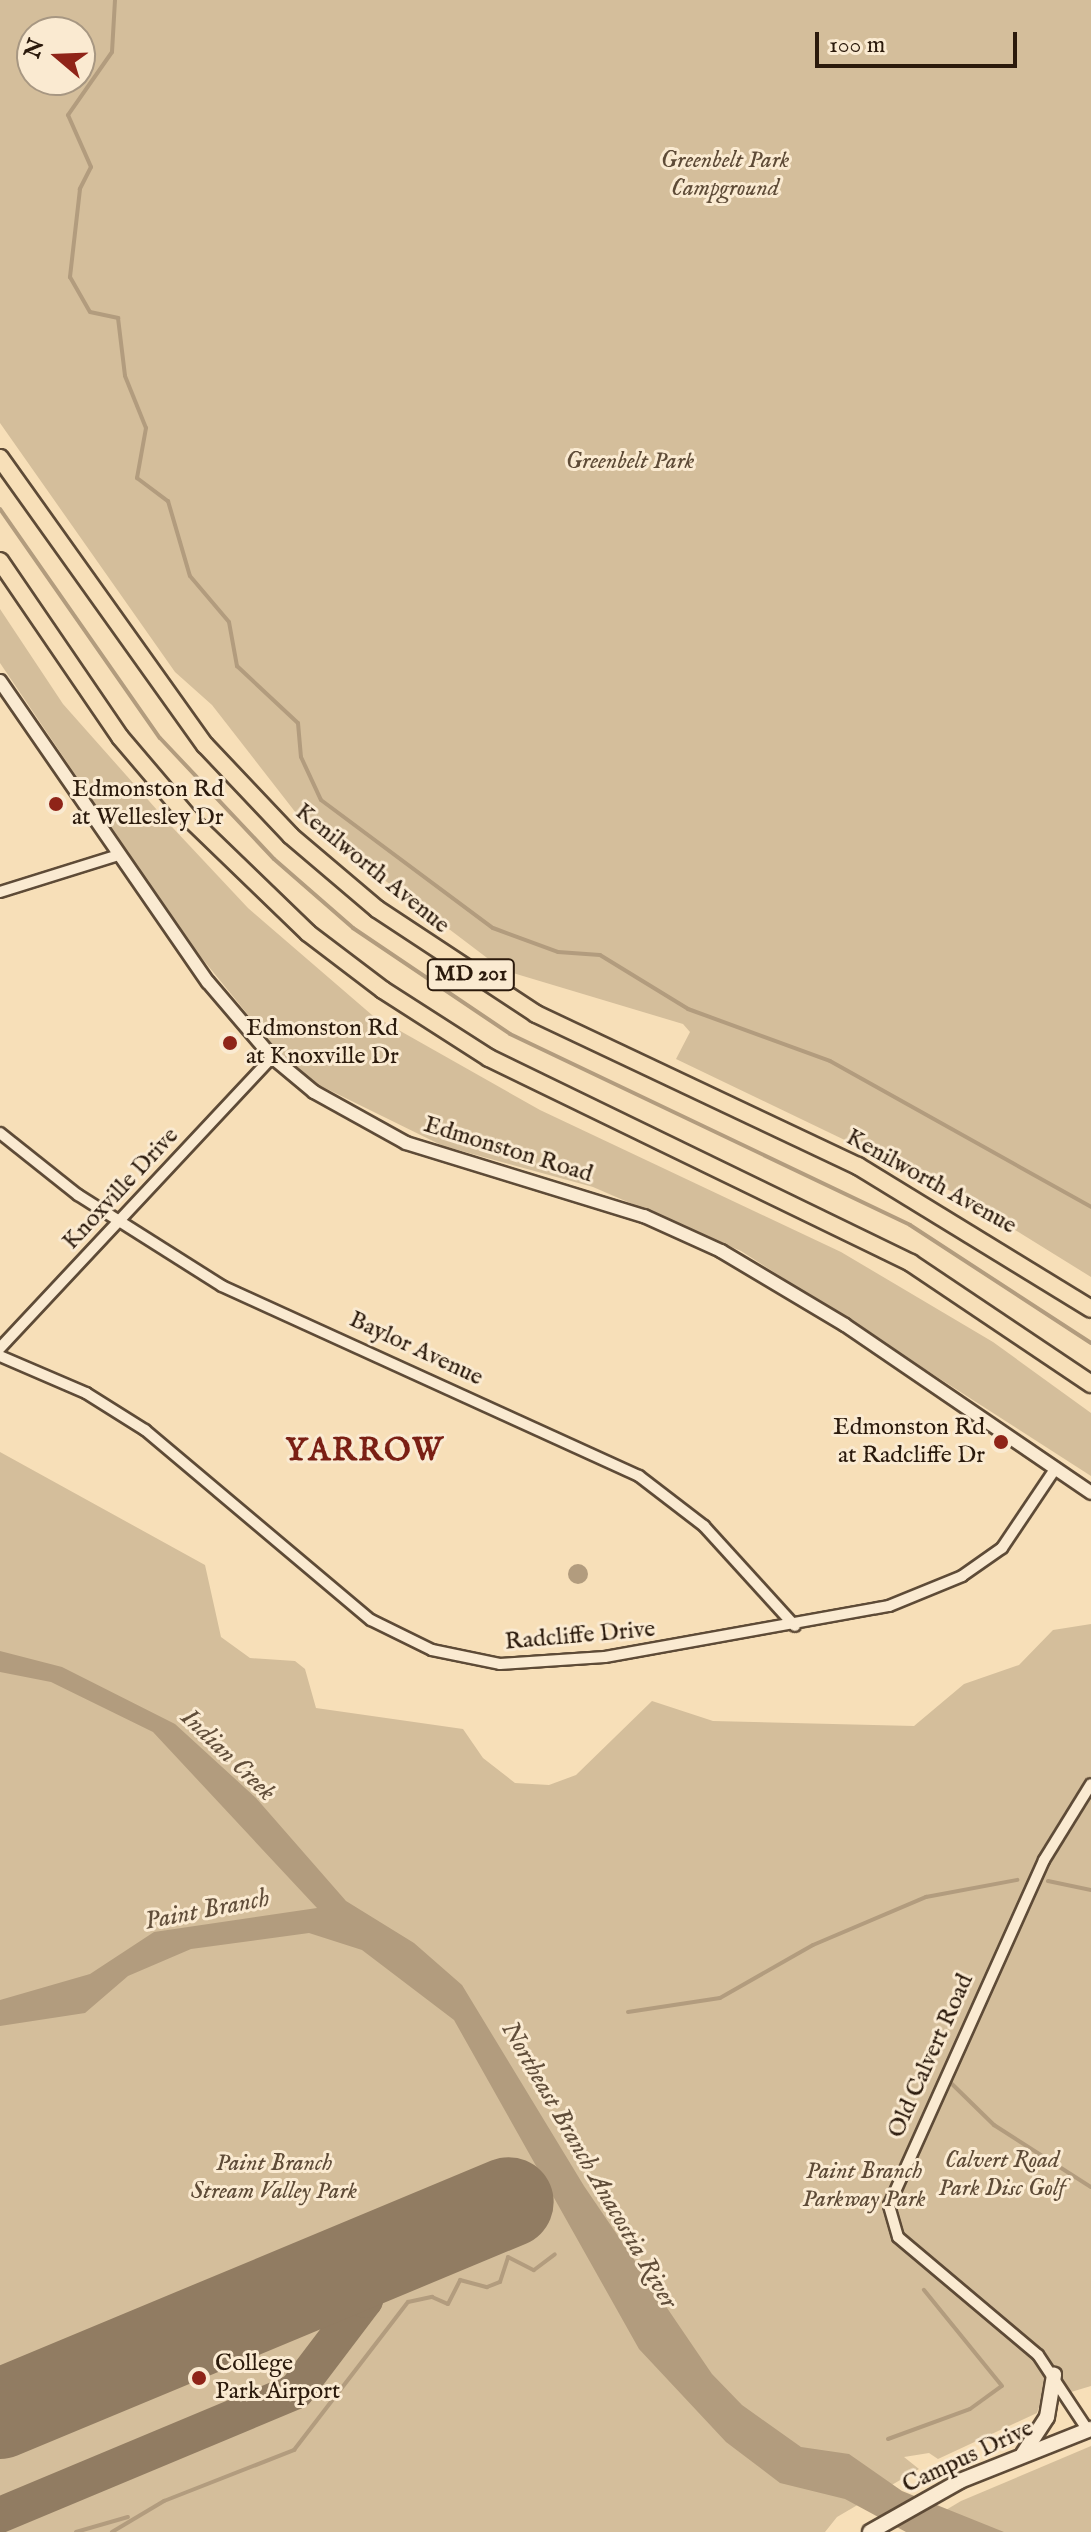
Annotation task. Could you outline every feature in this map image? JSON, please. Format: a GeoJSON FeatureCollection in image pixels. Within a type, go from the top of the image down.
{"type":"FeatureCollection","features":[{"type":"Feature","properties":{"kind":"main road","name":"Kenilworth Avenue"},"geometry":{"type":"LineString","coordinates":[[0,458],[205,745],[291,836],[377,909],[536,1014],[858,1166],[1091,1309]]}},
{"type":"Feature","properties":{"kind":"main road","name":"MD 201"},"geometry":{"type":"LineString","coordinates":[[0,561],[120,737],[188,817],[308,933],[383,990],[489,1058],[911,1263],[1091,1384]]}},
{"type":"Feature","properties":{"kind":"main road"},"geometry":{"type":"LineString","coordinates":[[1022,2454],[1047,2417],[1054,2375]]}},
{"type":"Feature","properties":{"kind":"main road","name":"Campus Drive"},"geometry":{"type":"LineString","coordinates":[[870,2532],[960,2481],[1090,2428]]}},
{"type":"Feature","properties":{"kind":"street","name":"Edmonston Road"},"geometry":{"type":"LineString","coordinates":[[0,681],[208,982],[272,1057],[314,1092],[406,1143],[644,1216],[721,1251],[845,1325],[1091,1493]]}},
{"type":"Feature","properties":{"kind":"street"},"geometry":{"type":"LineString","coordinates":[[0,892],[119,855]]}},
{"type":"Feature","properties":{"kind":"street","name":"Knoxville Drive"},"geometry":{"type":"LineString","coordinates":[[0,1348],[272,1057]]}},
{"type":"Feature","properties":{"kind":"street","name":"Baylor Avenue"},"geometry":{"type":"LineString","coordinates":[[0,1133],[53,1177],[121,1218],[222,1286],[639,1476],[704,1526],[795,1626]]}},
{"type":"Feature","properties":{"kind":"street","name":"Radcliffe Drive"},"geometry":{"type":"LineString","coordinates":[[0,1356],[115,1409],[371,1620],[432,1650],[500,1664],[556,1663],[795,1626],[889,1606],[962,1576],[1016,1533],[1055,1469]]}},
{"type":"Feature","properties":{"kind":"street","name":"Old Calvert Road"},"geometry":{"type":"LineString","coordinates":[[1090,2428],[1054,2375],[905,2244],[892,2229],[889,2205],[1044,1860],[1091,1784]]}},
{"type":"Feature","properties":{"kind":"green space","name":"Greenbelt Park"},"geometry":{"type":"Polygon","coordinates":[[[0,0],[1091,0],[1091,1277],[957,1194],[676,1059],[690,1032],[683,1024],[503,970],[296,813],[212,705],[175,672],[0,423],[0,0]]]}},
{"type":"Feature","properties":{"kind":"green space"},"geometry":{"type":"Polygon","coordinates":[[[0,609],[63,704],[173,828],[248,908],[372,1015],[540,1110],[841,1252],[993,1342],[1091,1413],[1091,1476],[741,1251],[593,1187],[443,1146],[321,1086],[284,1059],[187,940],[0,663],[0,609]]]}},
{"type":"Feature","properties":{"kind":"green space","name":"Paint Branch Stream Valley Park"},"geometry":{"type":"Polygon","coordinates":[[[0,1452],[205,1565],[221,1637],[250,1658],[295,1661],[305,1669],[316,1708],[463,1729],[483,1758],[515,1783],[549,1785],[576,1775],[652,1701],[713,1721],[914,1726],[964,1684],[1019,1665],[1053,1630],[1091,1624],[1091,2386],[1041,2401],[1037,2413],[938,2459],[929,2453],[904,2457],[919,2469],[837,2517],[825,2532],[0,2532],[0,1452]]]}},
{"type":"Feature","properties":{"kind":"green space"},"geometry":{"type":"Polygon","coordinates":[[[1091,2446],[1091,2532],[909,2532],[961,2501],[1091,2446]]]}},
{"type":"Feature","properties":{"kind":"shaded area"},"geometry":{"type":"Polygon","coordinates":[[[578,1564],[585,1567],[588,1574],[585,1581],[578,1584],[571,1581],[568,1574],[571,1567],[578,1564]]]}},
{"type":"Feature","properties":{"kind":"shaded area","name":"Northeast Branch Anacostia River"},"geometry":{"type":"Polygon","coordinates":[[[0,1651],[62,1667],[175,1724],[256,1798],[346,1901],[414,1943],[462,1985],[584,2186],[712,2374],[742,2405],[801,2447],[849,2454],[902,2491],[1004,2532],[906,2532],[845,2499],[780,2483],[726,2442],[639,2349],[454,2020],[362,1950],[309,1933],[191,1949],[128,1976],[85,2013],[0,2026],[0,2000],[90,1974],[154,1932],[317,1908],[153,1732],[51,1682],[0,1672],[0,1651]]]}},
{"type":"Feature","properties":{"kind":"waterway"},"geometry":{"type":"LineString","coordinates":[[115,0],[112,52],[68,115],[91,167],[80,189],[70,277],[90,312],[118,318],[125,376],[146,428],[137,478],[168,501],[190,576],[229,622],[237,666],[298,723],[301,757],[321,800],[493,928],[558,952],[600,955],[688,1009],[830,1061],[1091,1207]]}},
{"type":"Feature","properties":{"kind":"waterway"},"geometry":{"type":"LineString","coordinates":[[0,509],[160,738],[274,859],[353,928],[510,1034],[910,1225],[1091,1343]]}},
{"type":"Feature","properties":{"kind":"waterway"},"geometry":{"type":"LineString","coordinates":[[628,2012],[720,1998],[813,1945],[926,1897],[1017,1880]]}},
{"type":"Feature","properties":{"kind":"waterway"},"geometry":{"type":"LineString","coordinates":[[1048,1881],[1091,1890]]}},
{"type":"Feature","properties":{"kind":"waterway"},"geometry":{"type":"LineString","coordinates":[[952,2084],[994,2125],[1091,2187]]}},
{"type":"Feature","properties":{"kind":"waterway"},"geometry":{"type":"LineString","coordinates":[[112,2532],[164,2501],[294,2450],[408,2302],[432,2297],[448,2304],[460,2280],[487,2287],[500,2282],[508,2257],[534,2270],[555,2254]]}},
{"type":"Feature","properties":{"kind":"waterway"},"geometry":{"type":"LineString","coordinates":[[888,2439],[970,2409],[1002,2386],[924,2290]]}},
{"type":"Feature","properties":{"kind":"waterway"},"geometry":{"type":"LineString","coordinates":[[76,2532],[128,2517]]}},
{"type":"Feature","properties":{"kind":"taxiway"},"geometry":{"type":"LineString","coordinates":[[0,2515],[296,2391],[365,2300],[351,2275],[317,2281]]}},
{"type":"Feature","properties":{"kind":"runway"},"geometry":{"type":"LineString","coordinates":[[0,2414],[509,2202]]}},
{"type":"Feature","properties":{"kind":"place","name":"Edmonston Rd at Wellesley Dr"},"geometry":{"type":"Point","coordinates":[56,804]}},
{"type":"Feature","properties":{"kind":"place","name":"Edmonston Rd at Knoxville Dr"},"geometry":{"type":"Point","coordinates":[230,1043]}},
{"type":"Feature","properties":{"kind":"place","name":"Edmonston Rd at Radcliffe Dr"},"geometry":{"type":"Point","coordinates":[1001,1442]}},
{"type":"Feature","properties":{"kind":"place","name":"College Park Airport"},"geometry":{"type":"Point","coordinates":[199,2378]}},
{"type":"Feature","properties":{"kind":"district","name":"YARROW"},"geometry":{"type":"Point","coordinates":[365,1452]}},
{"type":"Feature","properties":{"kind":"park label","name":"Greenbelt Park Campground"},"geometry":{"type":"Point","coordinates":[725,175]}},
{"type":"Feature","properties":{"kind":"park label","name":"Calvert Road Park Disc Golf"},"geometry":{"type":"Point","coordinates":[1002,2175]}},
{"type":"Feature","properties":{"kind":"park label","name":"Paint Branch Parkway Park"},"geometry":{"type":"Point","coordinates":[864,2186]}},
{"type":"Feature","properties":{"kind":"water label","name":"Indian Creek"},"geometry":{"type":"Point","coordinates":[228,1755]}},
{"type":"Feature","properties":{"kind":"water label","name":"Paint Branch"},"geometry":{"type":"Point","coordinates":[207,1910]}}]}
